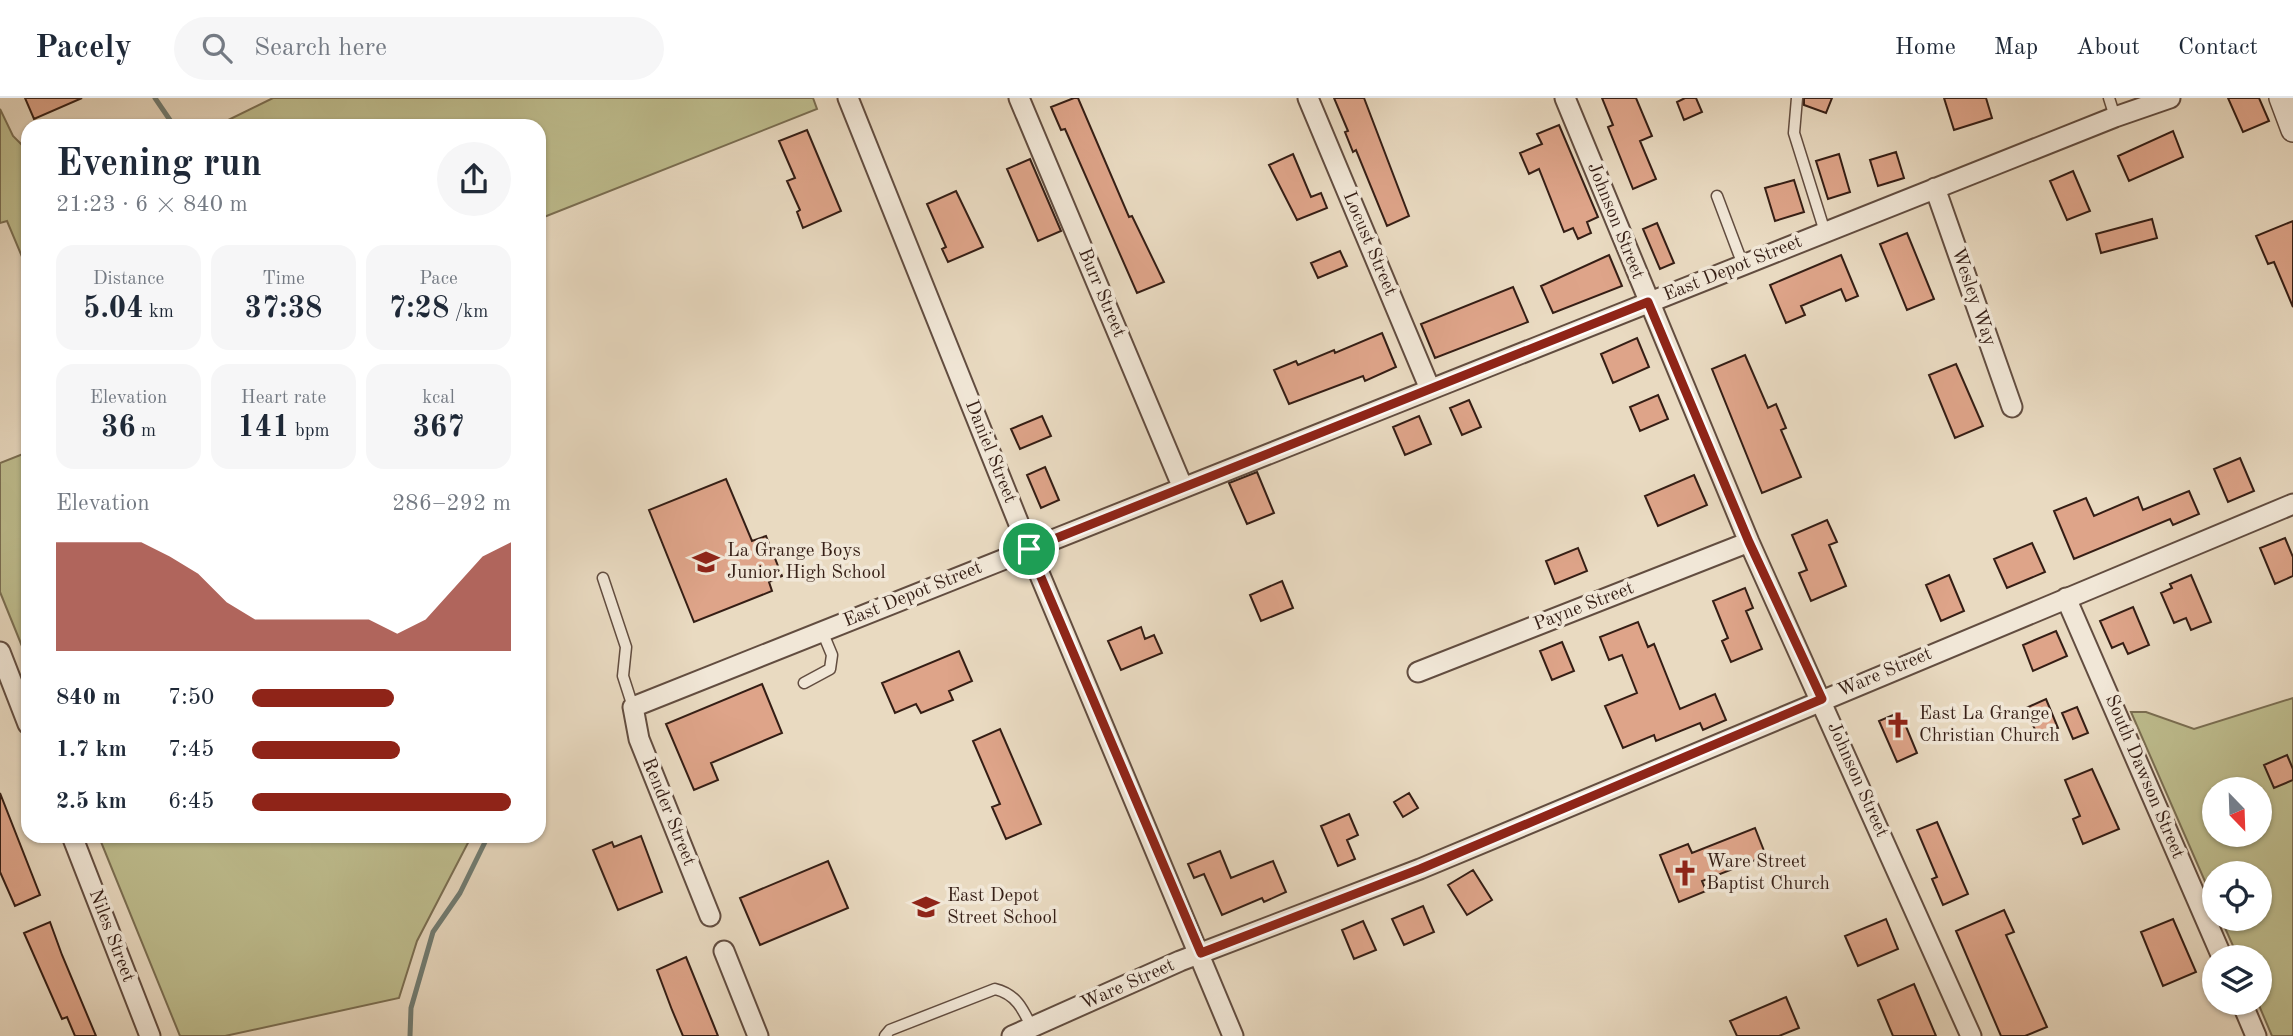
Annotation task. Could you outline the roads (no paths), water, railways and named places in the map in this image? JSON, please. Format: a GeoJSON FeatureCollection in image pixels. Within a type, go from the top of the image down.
{"type":"FeatureCollection","features":[{"type":"Feature","properties":{"kind":"street","name":"Daniel Street"},"geometry":{"type":"LineString","coordinates":[[848,98],[1029,549],[1201,953],[1233,1036]]}},
{"type":"Feature","properties":{"kind":"street","name":"Burr Street"},"geometry":{"type":"LineString","coordinates":[[1019,98],[1183,488]]}},
{"type":"Feature","properties":{"kind":"street","name":"Locust Street"},"geometry":{"type":"LineString","coordinates":[[1308,98],[1430,389]]}},
{"type":"Feature","properties":{"kind":"street","name":"Johnson Street"},"geometry":{"type":"LineString","coordinates":[[1565,98],[1749,542],[1822,699],[1971,1036]]}},
{"type":"Feature","properties":{"kind":"street","name":"East Depot Street"},"geometry":{"type":"LineString","coordinates":[[633,707],[1935,188],[2112,107],[2170,98]]}},
{"type":"Feature","properties":{"kind":"street"},"geometry":{"type":"LineString","coordinates":[[2281,98],[2293,130]]}},
{"type":"Feature","properties":{"kind":"street","name":"Wesley Way"},"geometry":{"type":"LineString","coordinates":[[1935,188],[2012,407]]}},
{"type":"Feature","properties":{"kind":"street","name":"Ware Street"},"geometry":{"type":"LineString","coordinates":[[1012,1036],[1201,953],[1420,869],[1822,699],[2293,505]]}},
{"type":"Feature","properties":{"kind":"street","name":"Payne Street"},"geometry":{"type":"LineString","coordinates":[[1418,672],[1749,542]]}},
{"type":"Feature","properties":{"kind":"street","name":"South Dawson Street"},"geometry":{"type":"LineString","coordinates":[[2066,598],[2217,945]]}},
{"type":"Feature","properties":{"kind":"street"},"geometry":{"type":"LineString","coordinates":[[0,652],[21,684]]}},
{"type":"Feature","properties":{"kind":"street","name":"Render Street"},"geometry":{"type":"LineString","coordinates":[[633,707],[639,739],[710,916]]}},
{"type":"Feature","properties":{"kind":"street","name":"Niles Street"},"geometry":{"type":"LineString","coordinates":[[75,843],[150,1036]]}},
{"type":"Feature","properties":{"kind":"street"},"geometry":{"type":"LineString","coordinates":[[724,951],[758,1036]]}},
{"type":"Feature","properties":{"kind":"street"},"geometry":{"type":"LineString","coordinates":[[2247,1015],[2256,1036]]}},
{"type":"Feature","properties":{"kind":"lane"},"geometry":{"type":"LineString","coordinates":[[1797,98],[1794,133],[1825,232]]}},
{"type":"Feature","properties":{"kind":"lane"},"geometry":{"type":"LineString","coordinates":[[1717,196],[1743,265]]}},
{"type":"Feature","properties":{"kind":"lane"},"geometry":{"type":"LineString","coordinates":[[603,578],[626,647],[625,690],[633,707]]}},
{"type":"Feature","properties":{"kind":"lane"},"geometry":{"type":"LineString","coordinates":[[804,683],[830,669],[832,655],[822,631]]}},
{"type":"Feature","properties":{"kind":"lane"},"geometry":{"type":"LineString","coordinates":[[885,1036],[890,1030],[995,989],[1007,992],[1020,1003],[1032,1028]]}},
{"type":"Feature","properties":{"kind":"waterway"},"geometry":{"type":"LineString","coordinates":[[155,98],[169,119]]}},
{"type":"Feature","properties":{"kind":"waterway"},"geometry":{"type":"LineString","coordinates":[[410,1036],[411,1008],[433,932],[460,893],[485,843]]}},
{"type":"Feature","properties":{"kind":"place","name":"La Grange Boys Junior High School"},"geometry":{"type":"Point","coordinates":[706,562]}},
{"type":"Feature","properties":{"kind":"place","name":"East La Grange Christian Church"},"geometry":{"type":"Point","coordinates":[1898,725]}},
{"type":"Feature","properties":{"kind":"place","name":"Ware Street Baptist Church"},"geometry":{"type":"Point","coordinates":[1685,873]}},
{"type":"Feature","properties":{"kind":"place","name":"East Depot Street School"},"geometry":{"type":"Point","coordinates":[926,907]}}]}
